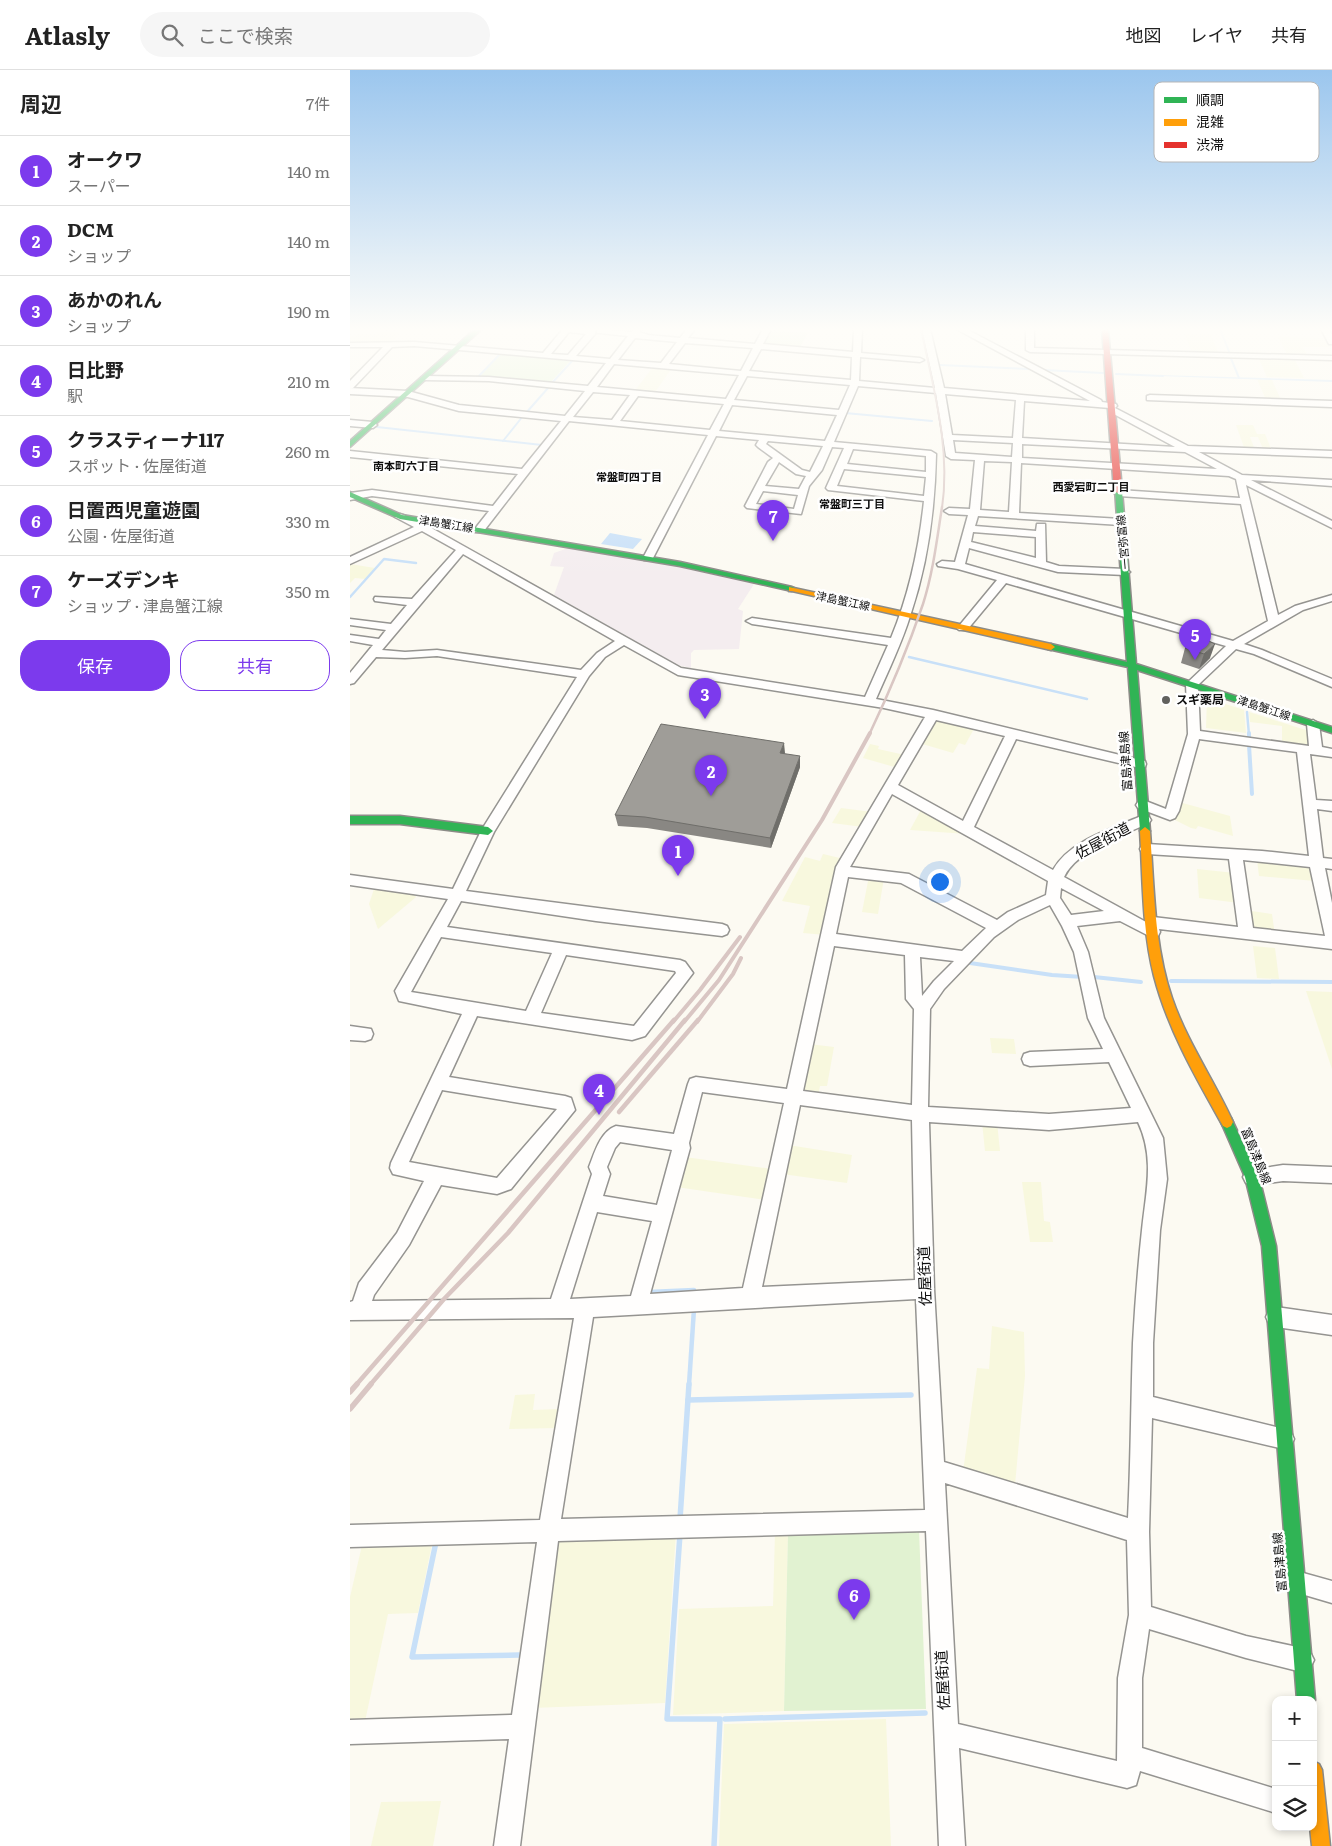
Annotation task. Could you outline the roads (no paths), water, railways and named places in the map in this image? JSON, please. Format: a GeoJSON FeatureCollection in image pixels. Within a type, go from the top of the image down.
{"type":"FeatureCollection","features":[{"type":"Feature","properties":{"kind":"main road"},"geometry":{"type":"LineString","coordinates":[[350,445],[388,412]]}},
{"type":"Feature","properties":{"kind":"main road","name":"一宮弥富線"},"geometry":{"type":"LineString","coordinates":[[1111,412],[1117,466],[1133,666]]}},
{"type":"Feature","properties":{"kind":"main road","name":"津島蟹江線"},"geometry":{"type":"LineString","coordinates":[[351,495],[400,516],[648,558],[1133,666],[1332,730]]}},
{"type":"Feature","properties":{"kind":"main road","name":"富島津島線"},"geometry":{"type":"LineString","coordinates":[[1133,666],[1155,954],[1170,1006],[1186,1046],[1231,1130],[1252,1177],[1269,1246],[1306,1696]]}},
{"type":"Feature","properties":{"kind":"main road"},"geometry":{"type":"LineString","coordinates":[[350,820],[400,820],[488,831]]}},
{"type":"Feature","properties":{"kind":"main road"},"geometry":{"type":"LineString","coordinates":[[1316,1786],[1321,1816],[1321,1846]]}},
{"type":"Feature","properties":{"kind":"street"},"geometry":{"type":"LineString","coordinates":[[501,412],[931,454],[930,499],[919,564],[905,615],[869,702]]}},
{"type":"Feature","properties":{"kind":"street"},"geometry":{"type":"LineString","coordinates":[[479,530],[571,412]]}},
{"type":"Feature","properties":{"kind":"street"},"geometry":{"type":"LineString","coordinates":[[614,423],[622,412]]}},
{"type":"Feature","properties":{"kind":"street"},"geometry":{"type":"LineString","coordinates":[[648,558],[723,412]]}},
{"type":"Feature","properties":{"kind":"street"},"geometry":{"type":"LineString","coordinates":[[779,458],[773,462],[750,506],[798,512],[803,502],[801,492],[806,480],[817,470],[842,413],[830,412]]}},
{"type":"Feature","properties":{"kind":"street"},"geometry":{"type":"LineString","coordinates":[[944,412],[951,456],[1332,482]]}},
{"type":"Feature","properties":{"kind":"street"},"geometry":{"type":"LineString","coordinates":[[1014,515],[1020,412]]}},
{"type":"Feature","properties":{"kind":"street"},"geometry":{"type":"LineString","coordinates":[[1117,412],[1236,476],[1331,523]]}},
{"type":"Feature","properties":{"kind":"street"},"geometry":{"type":"LineString","coordinates":[[350,425],[372,427]]}},
{"type":"Feature","properties":{"kind":"street"},"geometry":{"type":"LineString","coordinates":[[948,437],[1187,450],[1332,454]]}},
{"type":"Feature","properties":{"kind":"street"},"geometry":{"type":"LineString","coordinates":[[765,438],[761,446],[800,472],[812,475]]}},
{"type":"Feature","properties":{"kind":"street"},"geometry":{"type":"LineString","coordinates":[[850,446],[831,488],[930,499]]}},
{"type":"Feature","properties":{"kind":"street"},"geometry":{"type":"LineString","coordinates":[[350,454],[523,472]]}},
{"type":"Feature","properties":{"kind":"street"},"geometry":{"type":"LineString","coordinates":[[959,566],[975,509],[980,458]]}},
{"type":"Feature","properties":{"kind":"street"},"geometry":{"type":"LineString","coordinates":[[841,466],[930,475]]}},
{"type":"Feature","properties":{"kind":"street"},"geometry":{"type":"LineString","coordinates":[[1236,476],[1246,502],[1274,621]]}},
{"type":"Feature","properties":{"kind":"street"},"geometry":{"type":"LineString","coordinates":[[760,488],[801,492]]}},
{"type":"Feature","properties":{"kind":"street"},"geometry":{"type":"LineString","coordinates":[[351,495],[372,493],[494,509]]}},
{"type":"Feature","properties":{"kind":"street"},"geometry":{"type":"LineString","coordinates":[[1119,493],[1246,502]]}},
{"type":"Feature","properties":{"kind":"street"},"geometry":{"type":"LineString","coordinates":[[949,511],[1121,522]]}},
{"type":"Feature","properties":{"kind":"street"},"geometry":{"type":"LineString","coordinates":[[400,516],[422,526],[678,671],[933,714],[1140,764]]}},
{"type":"Feature","properties":{"kind":"street"},"geometry":{"type":"LineString","coordinates":[[1040,516],[1041,563]]}},
{"type":"Feature","properties":{"kind":"street"},"geometry":{"type":"LineString","coordinates":[[350,561],[422,526]]}},
{"type":"Feature","properties":{"kind":"street"},"geometry":{"type":"LineString","coordinates":[[969,529],[1041,534]]}},
{"type":"Feature","properties":{"kind":"street"},"geometry":{"type":"LineString","coordinates":[[966,544],[1058,569],[1125,572]]}},
{"type":"Feature","properties":{"kind":"street"},"geometry":{"type":"LineString","coordinates":[[350,680],[355,668],[374,653],[454,556],[462,550]]}},
{"type":"Feature","properties":{"kind":"street"},"geometry":{"type":"LineString","coordinates":[[942,564],[959,566],[1258,652],[1332,683]]}},
{"type":"Feature","properties":{"kind":"street"},"geometry":{"type":"LineString","coordinates":[[963,628],[1004,579]]}},
{"type":"Feature","properties":{"kind":"street"},"geometry":{"type":"LineString","coordinates":[[1144,812],[1170,815],[1175,802],[1194,734],[1192,684],[1234,645],[1299,608],[1309,599],[1332,598]]}},
{"type":"Feature","properties":{"kind":"street"},"geometry":{"type":"LineString","coordinates":[[379,599],[414,603]]}},
{"type":"Feature","properties":{"kind":"street"},"geometry":{"type":"LineString","coordinates":[[1096,619],[1103,608]]}},
{"type":"Feature","properties":{"kind":"street"},"geometry":{"type":"LineString","coordinates":[[752,621],[894,642]]}},
{"type":"Feature","properties":{"kind":"street"},"geometry":{"type":"LineString","coordinates":[[350,622],[394,628]]}},
{"type":"Feature","properties":{"kind":"street"},"geometry":{"type":"LineString","coordinates":[[350,638],[382,643]]}},
{"type":"Feature","properties":{"kind":"street"},"geometry":{"type":"LineString","coordinates":[[436,931],[680,966],[685,973],[640,1031],[632,1033],[404,997],[403,991],[436,931],[456,896],[488,831],[584,674],[601,655],[624,640]]}},
{"type":"Feature","properties":{"kind":"street"},"geometry":{"type":"LineString","coordinates":[[374,653],[397,655],[437,653],[584,674]]}},
{"type":"Feature","properties":{"kind":"street"},"geometry":{"type":"LineString","coordinates":[[751,1297],[842,871],[933,714]]}},
{"type":"Feature","properties":{"kind":"street"},"geometry":{"type":"LineString","coordinates":[[1313,724],[1310,750],[1310,804],[1317,862],[1332,935]]}},
{"type":"Feature","properties":{"kind":"street"},"geometry":{"type":"LineString","coordinates":[[966,829],[1012,734]]}},
{"type":"Feature","properties":{"kind":"street"},"geometry":{"type":"LineString","coordinates":[[1194,734],[1332,753]]}},
{"type":"Feature","properties":{"kind":"street"},"geometry":{"type":"LineString","coordinates":[[890,787],[1122,914],[1153,928],[1246,934],[1332,943]]}},
{"type":"Feature","properties":{"kind":"street"},"geometry":{"type":"LineString","coordinates":[[1310,804],[1332,806]]}},
{"type":"Feature","properties":{"kind":"street","name":"佐屋街道"},"geometry":{"type":"LineString","coordinates":[[1055,878],[1076,852],[1144,812]]}},
{"type":"Feature","properties":{"kind":"street"},"geometry":{"type":"LineString","coordinates":[[1147,849],[1234,854],[1332,864]]}},
{"type":"Feature","properties":{"kind":"street"},"geometry":{"type":"LineString","coordinates":[[1234,854],[1246,934]]}},
{"type":"Feature","properties":{"kind":"street"},"geometry":{"type":"LineString","coordinates":[[842,871],[904,878],[997,927]]}},
{"type":"Feature","properties":{"kind":"street"},"geometry":{"type":"LineString","coordinates":[[946,1733],[1127,1776],[1130,1756],[1130,1678],[1140,1615],[1138,1532],[1143,1343],[1148,1266],[1158,1179],[1154,1138],[1096,1018],[1081,952],[1067,921],[1053,898],[1052,887],[1055,878]]}},
{"type":"Feature","properties":{"kind":"street"},"geometry":{"type":"LineString","coordinates":[[350,880],[456,896],[722,930]]}},
{"type":"Feature","properties":{"kind":"street"},"geometry":{"type":"LineString","coordinates":[[912,950],[914,999],[922,1007],[966,958],[970,951],[997,927],[1014,916],[1053,898]]}},
{"type":"Feature","properties":{"kind":"street"},"geometry":{"type":"LineString","coordinates":[[1067,921],[1122,914]]}},
{"type":"Feature","properties":{"kind":"street"},"geometry":{"type":"LineString","coordinates":[[827,939],[966,958]]}},
{"type":"Feature","properties":{"kind":"street"},"geometry":{"type":"LineString","coordinates":[[531,1018],[561,949]]}},
{"type":"Feature","properties":{"kind":"street","name":"佐屋街道"},"geometry":{"type":"LineString","coordinates":[[922,1007],[920,1114],[925,1289],[952,1846]]}},
{"type":"Feature","properties":{"kind":"street"},"geometry":{"type":"LineString","coordinates":[[438,1082],[566,1103],[567,1110],[504,1183],[497,1186],[399,1168],[438,1082],[472,1009]]}},
{"type":"Feature","properties":{"kind":"street"},"geometry":{"type":"LineString","coordinates":[[1030,1059],[1114,1055]]}},
{"type":"Feature","properties":{"kind":"street"},"geometry":{"type":"LineString","coordinates":[[638,1305],[681,1148],[680,1143],[696,1084],[920,1114],[1049,1122],[1142,1114]]}},
{"type":"Feature","properties":{"kind":"street"},"geometry":{"type":"LineString","coordinates":[[557,1308],[601,1174],[598,1168],[608,1143],[616,1134],[680,1143]]}},
{"type":"Feature","properties":{"kind":"street"},"geometry":{"type":"LineString","coordinates":[[1252,1177],[1283,1172],[1332,1175]]}},
{"type":"Feature","properties":{"kind":"street"},"geometry":{"type":"LineString","coordinates":[[436,1176],[403,1239],[366,1290],[355,1311],[585,1308],[751,1297],[925,1289]]}},
{"type":"Feature","properties":{"kind":"street"},"geometry":{"type":"LineString","coordinates":[[591,1203],[663,1214]]}},
{"type":"Feature","properties":{"kind":"street"},"geometry":{"type":"LineString","coordinates":[[507,1846],[549,1530],[585,1308]]}},
{"type":"Feature","properties":{"kind":"street"},"geometry":{"type":"LineString","coordinates":[[1276,1317],[1332,1326]]}},
{"type":"Feature","properties":{"kind":"street"},"geometry":{"type":"LineString","coordinates":[[1142,1405],[1284,1439]]}},
{"type":"Feature","properties":{"kind":"street"},"geometry":{"type":"LineString","coordinates":[[933,1469],[1138,1532]]}},
{"type":"Feature","properties":{"kind":"street"},"geometry":{"type":"LineString","coordinates":[[350,1536],[935,1520]]}},
{"type":"Feature","properties":{"kind":"street"},"geometry":{"type":"LineString","coordinates":[[1296,1582],[1332,1592]]}},
{"type":"Feature","properties":{"kind":"street"},"geometry":{"type":"LineString","coordinates":[[1140,1615],[1302,1660]]}},
{"type":"Feature","properties":{"kind":"street"},"geometry":{"type":"LineString","coordinates":[[350,1732],[523,1727]]}},
{"type":"Feature","properties":{"kind":"street"},"geometry":{"type":"LineString","coordinates":[[1130,1756],[1272,1800]]}},
{"type":"Feature","properties":{"kind":"water"},"geometry":{"type":"Polygon","coordinates":[[[610,533],[642,539],[633,549],[601,544],[610,533]]]}},
{"type":"Feature","properties":{"kind":"waterway"},"geometry":{"type":"LineString","coordinates":[[845,413],[932,421]]}},
{"type":"Feature","properties":{"kind":"waterway"},"geometry":{"type":"LineString","coordinates":[[503,441],[523,416]]}},
{"type":"Feature","properties":{"kind":"waterway"},"geometry":{"type":"LineString","coordinates":[[377,427],[503,441]]}},
{"type":"Feature","properties":{"kind":"waterway"},"geometry":{"type":"LineString","coordinates":[[503,441],[542,445]]}},
{"type":"Feature","properties":{"kind":"waterway"},"geometry":{"type":"LineString","coordinates":[[350,597],[384,559],[416,563]]}},
{"type":"Feature","properties":{"kind":"waterway"},"geometry":{"type":"LineString","coordinates":[[909,657],[1087,699]]}},
{"type":"Feature","properties":{"kind":"waterway"},"geometry":{"type":"LineString","coordinates":[[1247,712],[1249,735]]}},
{"type":"Feature","properties":{"kind":"waterway"},"geometry":{"type":"LineString","coordinates":[[1249,745],[1252,794]]}},
{"type":"Feature","properties":{"kind":"waterway"},"geometry":{"type":"LineString","coordinates":[[970,963],[1052,975],[1083,977]]}},
{"type":"Feature","properties":{"kind":"waterway"},"geometry":{"type":"LineString","coordinates":[[1094,977],[1141,982]]}},
{"type":"Feature","properties":{"kind":"waterway"},"geometry":{"type":"LineString","coordinates":[[1171,981],[1332,982]]}},
{"type":"Feature","properties":{"kind":"waterway"},"geometry":{"type":"LineString","coordinates":[[649,1292],[694,1290]]}},
{"type":"Feature","properties":{"kind":"waterway"},"geometry":{"type":"LineString","coordinates":[[689,1385],[694,1309]]}},
{"type":"Feature","properties":{"kind":"waterway"},"geometry":{"type":"LineString","coordinates":[[680,1519],[689,1384]]}},
{"type":"Feature","properties":{"kind":"waterway"},"geometry":{"type":"LineString","coordinates":[[688,1400],[911,1395]]}},
{"type":"Feature","properties":{"kind":"waterway"},"geometry":{"type":"LineString","coordinates":[[680,1534],[667,1719],[720,1719],[714,1846]]}},
{"type":"Feature","properties":{"kind":"waterway"},"geometry":{"type":"LineString","coordinates":[[436,1542],[412,1657],[519,1655]]}},
{"type":"Feature","properties":{"kind":"waterway"},"geometry":{"type":"LineString","coordinates":[[725,1719],[925,1713]]}},
{"type":"Feature","properties":{"kind":"railway"},"geometry":{"type":"LineString","coordinates":[[938,412],[944,463],[942,508]]}},
{"type":"Feature","properties":{"kind":"railway"},"geometry":{"type":"LineString","coordinates":[[870,734],[898,670],[923,604],[932,568],[942,507]]}},
{"type":"Feature","properties":{"kind":"railway"},"geometry":{"type":"LineString","coordinates":[[684,1022],[719,980],[822,820],[870,734]]}},
{"type":"Feature","properties":{"kind":"railway"},"geometry":{"type":"LineString","coordinates":[[673,1022],[740,937]]}},
{"type":"Feature","properties":{"kind":"railway"},"geometry":{"type":"LineString","coordinates":[[697,1022],[733,974],[741,958]]}},
{"type":"Feature","properties":{"kind":"railway"},"geometry":{"type":"LineString","coordinates":[[356,1385],[674,1020]]}},
{"type":"Feature","properties":{"kind":"railway"},"geometry":{"type":"LineString","coordinates":[[370,1385],[444,1299],[508,1233],[685,1020]]}},
{"type":"Feature","properties":{"kind":"railway"},"geometry":{"type":"LineString","coordinates":[[619,1112],[698,1020]]}},
{"type":"Feature","properties":{"kind":"railway"},"geometry":{"type":"LineString","coordinates":[[350,1392],[357,1384]]}},
{"type":"Feature","properties":{"kind":"railway"},"geometry":{"type":"LineString","coordinates":[[350,1409],[371,1384]]}},
{"type":"Feature","properties":{"kind":"place","name":"ケーズデンキ"},"geometry":{"type":"Point","coordinates":[773,541]}},
{"type":"Feature","properties":{"kind":"place","name":"クラスティーナ117"},"geometry":{"type":"Point","coordinates":[1195,660]}},
{"type":"Feature","properties":{"kind":"place","name":"スギ薬局"},"geometry":{"type":"Point","coordinates":[1166,700]}},
{"type":"Feature","properties":{"kind":"place","name":"あかのれん"},"geometry":{"type":"Point","coordinates":[705,719]}},
{"type":"Feature","properties":{"kind":"place","name":"DCM"},"geometry":{"type":"Point","coordinates":[711,796]}},
{"type":"Feature","properties":{"kind":"place","name":"オークワ"},"geometry":{"type":"Point","coordinates":[678,876]}},
{"type":"Feature","properties":{"kind":"place","name":"日比野"},"geometry":{"type":"Point","coordinates":[599,1115]}},
{"type":"Feature","properties":{"kind":"place","name":"日置西児童遊園"},"geometry":{"type":"Point","coordinates":[854,1620]}},
{"type":"Feature","properties":{"kind":"district","name":"南本町六丁目"},"geometry":{"type":"Point","coordinates":[406,466]}},
{"type":"Feature","properties":{"kind":"district","name":"常盤町四丁目"},"geometry":{"type":"Point","coordinates":[629,477]}},
{"type":"Feature","properties":{"kind":"district","name":"西愛宕町二丁目"},"geometry":{"type":"Point","coordinates":[1091,487]}},
{"type":"Feature","properties":{"kind":"district","name":"常盤町三丁目"},"geometry":{"type":"Point","coordinates":[852,504]}}]}
